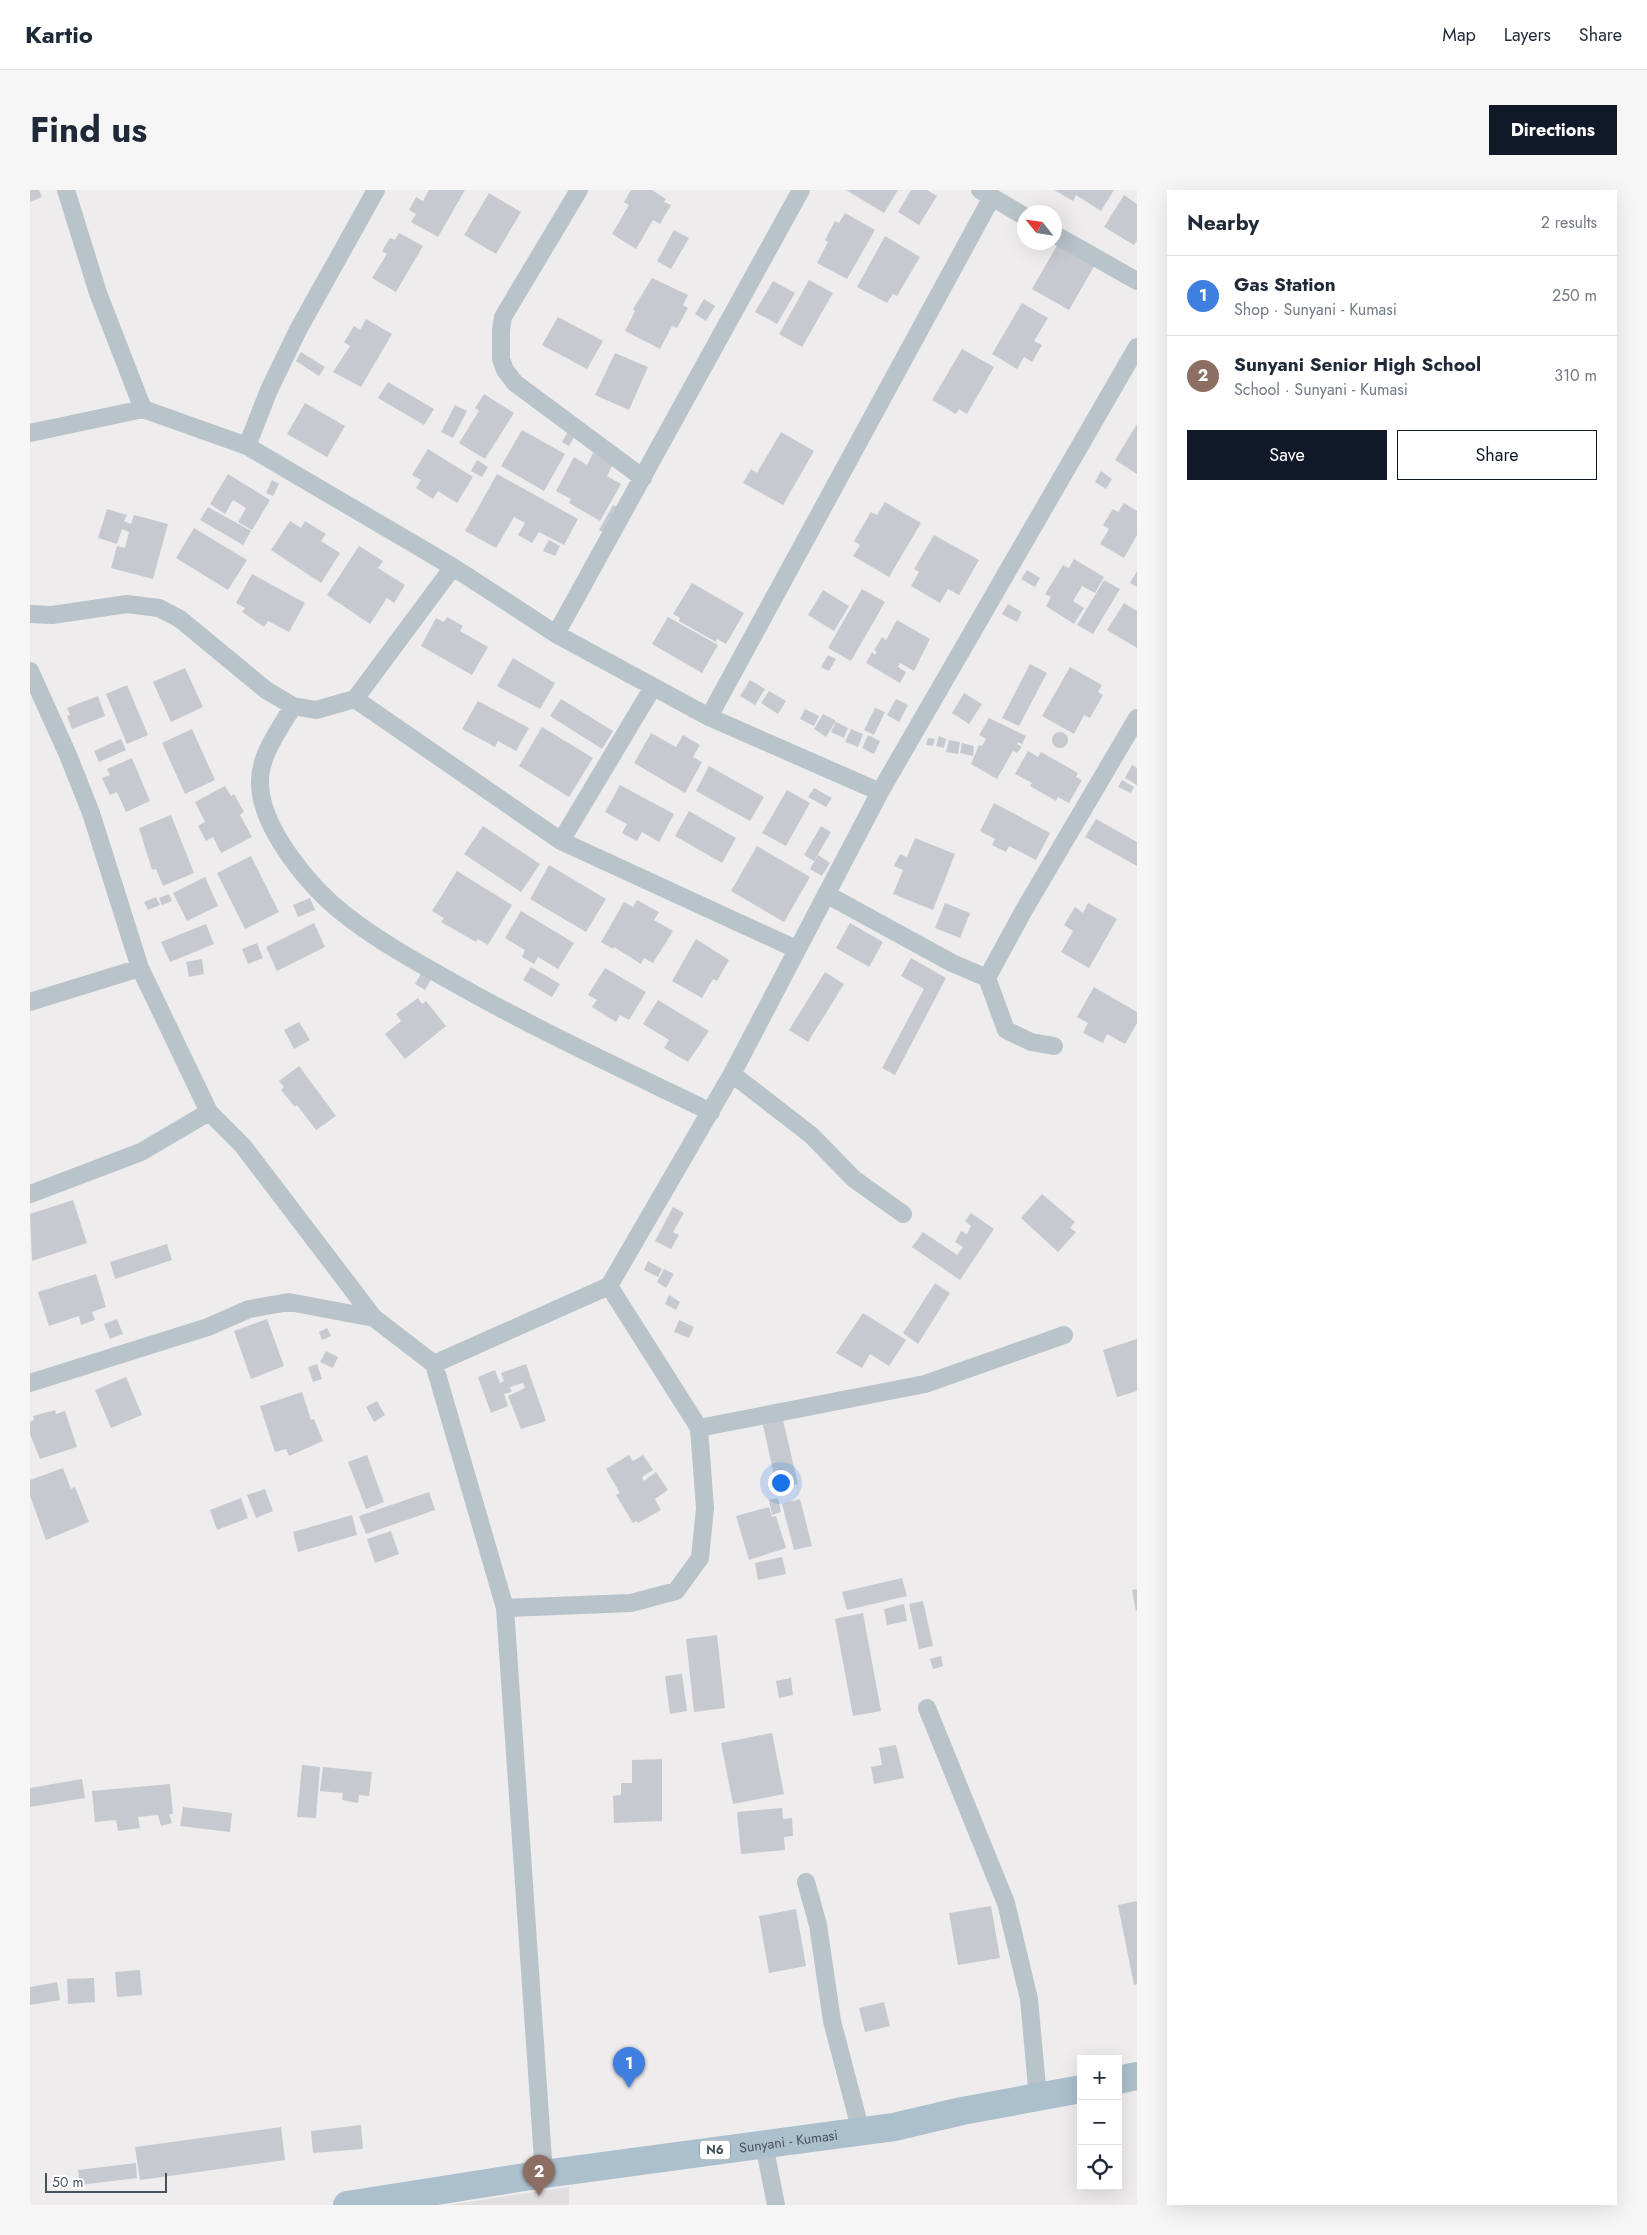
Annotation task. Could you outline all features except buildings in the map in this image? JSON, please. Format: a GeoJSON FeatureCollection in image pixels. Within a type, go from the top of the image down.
{"type":"FeatureCollection","features":[{"type":"Feature","properties":{"kind":"main road"},"geometry":{"type":"LineString","coordinates":[[1122,2079],[1137,2076]]}},
{"type":"Feature","properties":{"kind":"main road","name":"Sunyani - Kumasi"},"geometry":{"type":"LineString","coordinates":[[347,2205],[544,2174],[894,2127],[962,2111],[1077,2090]]}},
{"type":"Feature","properties":{"kind":"street"},"geometry":{"type":"LineString","coordinates":[[66,190],[98,293],[143,408]]}},
{"type":"Feature","properties":{"kind":"street"},"geometry":{"type":"LineString","coordinates":[[247,446],[269,390],[298,330],[376,190]]}},
{"type":"Feature","properties":{"kind":"street"},"geometry":{"type":"LineString","coordinates":[[579,190],[509,305],[500,330],[501,359],[505,370],[515,383],[643,478]]}},
{"type":"Feature","properties":{"kind":"street"},"geometry":{"type":"LineString","coordinates":[[556,634],[801,190]]}},
{"type":"Feature","properties":{"kind":"street"},"geometry":{"type":"LineString","coordinates":[[709,717],[986,194],[1017,212]]}},
{"type":"Feature","properties":{"kind":"street"},"geometry":{"type":"LineString","coordinates":[[1062,239],[1137,281]]}},
{"type":"Feature","properties":{"kind":"street"},"geometry":{"type":"LineString","coordinates":[[434,1364],[609,1286],[732,1074],[880,792],[1137,347]]}},
{"type":"Feature","properties":{"kind":"street"},"geometry":{"type":"LineString","coordinates":[[30,433],[143,408],[247,446],[454,568],[556,634],[709,717],[880,792]]}},
{"type":"Feature","properties":{"kind":"street"},"geometry":{"type":"LineString","coordinates":[[30,614],[52,615],[127,604],[159,608],[180,619],[266,690],[293,706],[316,710],[355,699],[454,568]]}},
{"type":"Feature","properties":{"kind":"street"},"geometry":{"type":"LineString","coordinates":[[30,671],[68,755],[90,813],[140,968],[209,1112],[243,1146],[374,1318],[434,1364],[505,1608],[544,2174]]}},
{"type":"Feature","properties":{"kind":"street"},"geometry":{"type":"LineString","coordinates":[[560,841],[653,687]]}},
{"type":"Feature","properties":{"kind":"street"},"geometry":{"type":"LineString","coordinates":[[355,699],[560,841],[796,949]]}},
{"type":"Feature","properties":{"kind":"street"},"geometry":{"type":"LineString","coordinates":[[293,706],[266,754],[259,783],[267,815],[281,844],[318,890],[347,917],[387,945],[481,998],[711,1112]]}},
{"type":"Feature","properties":{"kind":"street"},"geometry":{"type":"LineString","coordinates":[[987,978],[1024,910],[1137,718]]}},
{"type":"Feature","properties":{"kind":"street"},"geometry":{"type":"LineString","coordinates":[[826,894],[952,963],[987,978],[1006,1030],[1031,1042],[1054,1046]]}},
{"type":"Feature","properties":{"kind":"street"},"geometry":{"type":"LineString","coordinates":[[30,1002],[140,968]]}},
{"type":"Feature","properties":{"kind":"street"},"geometry":{"type":"LineString","coordinates":[[732,1074],[811,1135],[854,1179],[903,1214]]}},
{"type":"Feature","properties":{"kind":"street"},"geometry":{"type":"LineString","coordinates":[[30,1194],[141,1152],[209,1112]]}},
{"type":"Feature","properties":{"kind":"street"},"geometry":{"type":"LineString","coordinates":[[505,1608],[631,1603],[676,1591],[700,1558],[705,1508],[699,1428],[609,1286]]}},
{"type":"Feature","properties":{"kind":"street"},"geometry":{"type":"LineString","coordinates":[[30,1383],[208,1327],[249,1309],[289,1302],[374,1318]]}},
{"type":"Feature","properties":{"kind":"street"},"geometry":{"type":"LineString","coordinates":[[699,1428],[925,1384],[1064,1334]]}},
{"type":"Feature","properties":{"kind":"street"},"geometry":{"type":"LineString","coordinates":[[927,1708],[1006,1904],[1029,1999],[1038,2098]]}},
{"type":"Feature","properties":{"kind":"street"},"geometry":{"type":"LineString","coordinates":[[806,1882],[818,1925],[832,2021],[861,2132]]}},
{"type":"Feature","properties":{"kind":"street"},"geometry":{"type":"LineString","coordinates":[[764,2144],[776,2205]]}},
{"type":"Feature","properties":{"kind":"shaded area"},"geometry":{"type":"Polygon","coordinates":[[[569,2187],[569,2205],[448,2205],[569,2187]]]}},
{"type":"Feature","properties":{"kind":"place","name":"Gas Station"},"geometry":{"type":"Point","coordinates":[629,2088]}},
{"type":"Feature","properties":{"kind":"place","name":"Sunyani Senior High School"},"geometry":{"type":"Point","coordinates":[539,2196]}}]}
